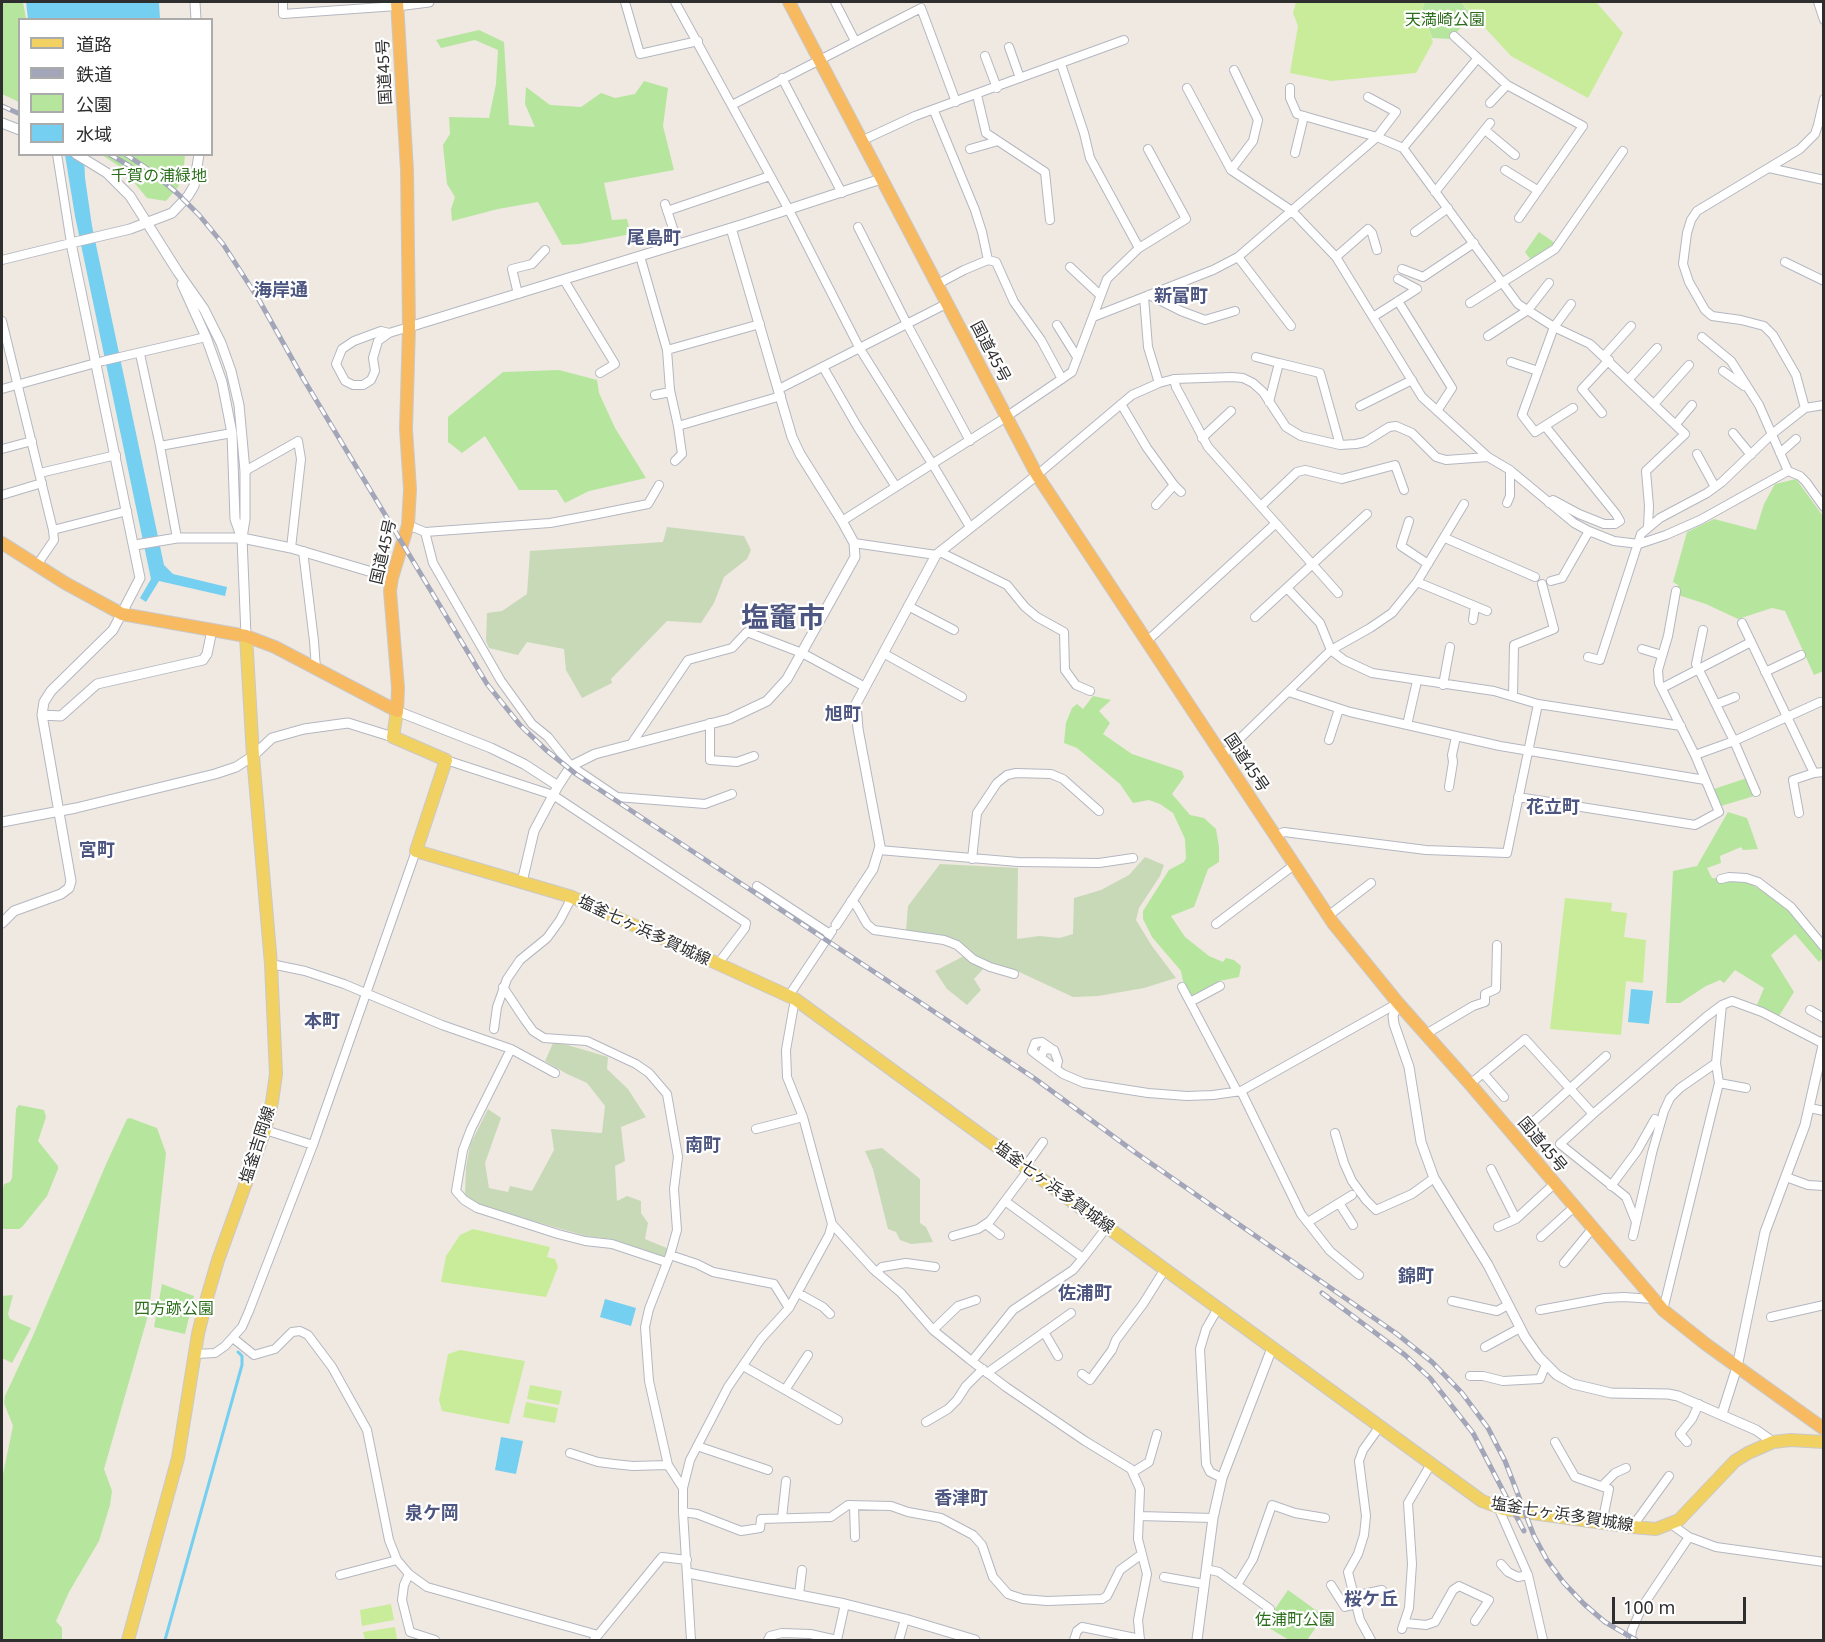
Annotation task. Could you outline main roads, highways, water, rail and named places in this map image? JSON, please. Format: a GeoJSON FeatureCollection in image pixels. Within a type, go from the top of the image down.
{"type":"FeatureCollection","features":[{"type":"Feature","properties":{"kind":"highway","name":"国道45号"},"geometry":{"type":"LineString","coordinates":[[789,2],[1037,475],[1328,916],[1398,1003],[1663,1310],[1677,1323],[1824,1429]]}},
{"type":"Feature","properties":{"kind":"highway","name":"国道45号"},"geometry":{"type":"LineString","coordinates":[[397,4],[407,170],[409,327],[406,429],[410,489],[408,525],[390,591],[398,688],[397,711]]}},
{"type":"Feature","properties":{"kind":"highway"},"geometry":{"type":"LineString","coordinates":[[2,543],[65,583],[123,614],[246,636],[275,647],[397,711]]}},
{"type":"Feature","properties":{"kind":"main road","name":"塩釜吉岡線"},"geometry":{"type":"LineString","coordinates":[[128,1641],[178,1458],[206,1301],[218,1260],[265,1130],[276,1074],[271,964],[253,756],[246,636]]}},
{"type":"Feature","properties":{"kind":"main road","name":"塩釜七ヶ浜多賀城線"},"geometry":{"type":"LineString","coordinates":[[397,711],[393,736],[446,760],[416,851],[572,897],[792,1002],[1027,1168],[1482,1501],[1498,1507],[1656,1529],[1679,1520],[1735,1461],[1748,1453],[1773,1442],[1791,1440],[1824,1442]]}},
{"type":"Feature","properties":{"kind":"water"},"geometry":{"type":"Polygon","coordinates":[[[26,2],[159,2],[160,18],[28,18],[26,2]]]}},
{"type":"Feature","properties":{"kind":"water"},"geometry":{"type":"Polygon","coordinates":[[[65,156],[84,156],[92,226],[164,565],[173,574],[227,587],[225,596],[159,581],[146,602],[140,598],[151,579],[75,216],[65,156]]]}},
{"type":"Feature","properties":{"kind":"water"},"geometry":{"type":"Polygon","coordinates":[[[1631,989],[1653,991],[1649,1024],[1628,1022],[1631,989]]]}},
{"type":"Feature","properties":{"kind":"water"},"geometry":{"type":"Polygon","coordinates":[[[605,1299],[636,1308],[631,1326],[600,1317],[605,1299]]]}},
{"type":"Feature","properties":{"kind":"water"},"geometry":{"type":"Polygon","coordinates":[[[501,1437],[523,1441],[516,1474],[495,1470],[501,1437]]]}},
{"type":"Feature","properties":{"kind":"waterway"},"geometry":{"type":"LineString","coordinates":[[165,1640],[242,1365],[242,1356],[238,1352]]}},
{"type":"Feature","properties":{"kind":"railway"},"geometry":{"type":"LineString","coordinates":[[2,106],[18,113]]}},
{"type":"Feature","properties":{"kind":"railway"},"geometry":{"type":"LineString","coordinates":[[112,156],[130,166]]}},
{"type":"Feature","properties":{"kind":"railway"},"geometry":{"type":"LineString","coordinates":[[128,156],[151,171],[178,194],[223,244],[259,300],[304,380],[487,684],[520,725],[576,774],[1034,1078],[1136,1153],[1397,1334],[1432,1362],[1462,1393],[1488,1428],[1505,1461],[1534,1536],[1547,1560],[1584,1604],[1605,1622],[1636,1640]]}},
{"type":"Feature","properties":{"kind":"railway"},"geometry":{"type":"LineString","coordinates":[[1322,1293],[1405,1355],[1430,1378],[1473,1433],[1524,1531]]}},
{"type":"Feature","properties":{"kind":"district","name":"尾島町"},"geometry":{"type":"Point","coordinates":[654,239]}},
{"type":"Feature","properties":{"kind":"district","name":"海岸通"},"geometry":{"type":"Point","coordinates":[281,291]}},
{"type":"Feature","properties":{"kind":"district","name":"新富町"},"geometry":{"type":"Point","coordinates":[1181,297]}},
{"type":"Feature","properties":{"kind":"district","name":"塩竈市"},"geometry":{"type":"Point","coordinates":[783,619]}},
{"type":"Feature","properties":{"kind":"district","name":"旭町"},"geometry":{"type":"Point","coordinates":[843,715]}},
{"type":"Feature","properties":{"kind":"district","name":"花立町"},"geometry":{"type":"Point","coordinates":[1553,808]}},
{"type":"Feature","properties":{"kind":"district","name":"宮町"},"geometry":{"type":"Point","coordinates":[97,851]}},
{"type":"Feature","properties":{"kind":"district","name":"本町"},"geometry":{"type":"Point","coordinates":[322,1022]}},
{"type":"Feature","properties":{"kind":"district","name":"南町"},"geometry":{"type":"Point","coordinates":[703,1146]}},
{"type":"Feature","properties":{"kind":"district","name":"錦町"},"geometry":{"type":"Point","coordinates":[1416,1277]}},
{"type":"Feature","properties":{"kind":"district","name":"佐浦町"},"geometry":{"type":"Point","coordinates":[1085,1294]}},
{"type":"Feature","properties":{"kind":"district","name":"香津町"},"geometry":{"type":"Point","coordinates":[961,1499]}},
{"type":"Feature","properties":{"kind":"district","name":"泉ケ岡"},"geometry":{"type":"Point","coordinates":[432,1514]}},
{"type":"Feature","properties":{"kind":"district","name":"桜ケ丘"},"geometry":{"type":"Point","coordinates":[1371,1600]}},
{"type":"Feature","properties":{"kind":"park label","name":"天満崎公園"},"geometry":{"type":"Point","coordinates":[1445,20]}},
{"type":"Feature","properties":{"kind":"park label","name":"千賀の浦緑地"},"geometry":{"type":"Point","coordinates":[159,176]}},
{"type":"Feature","properties":{"kind":"park label","name":"四方跡公園"},"geometry":{"type":"Point","coordinates":[174,1309]}},
{"type":"Feature","properties":{"kind":"park label","name":"佐浦町公園"},"geometry":{"type":"Point","coordinates":[1295,1620]}}]}
